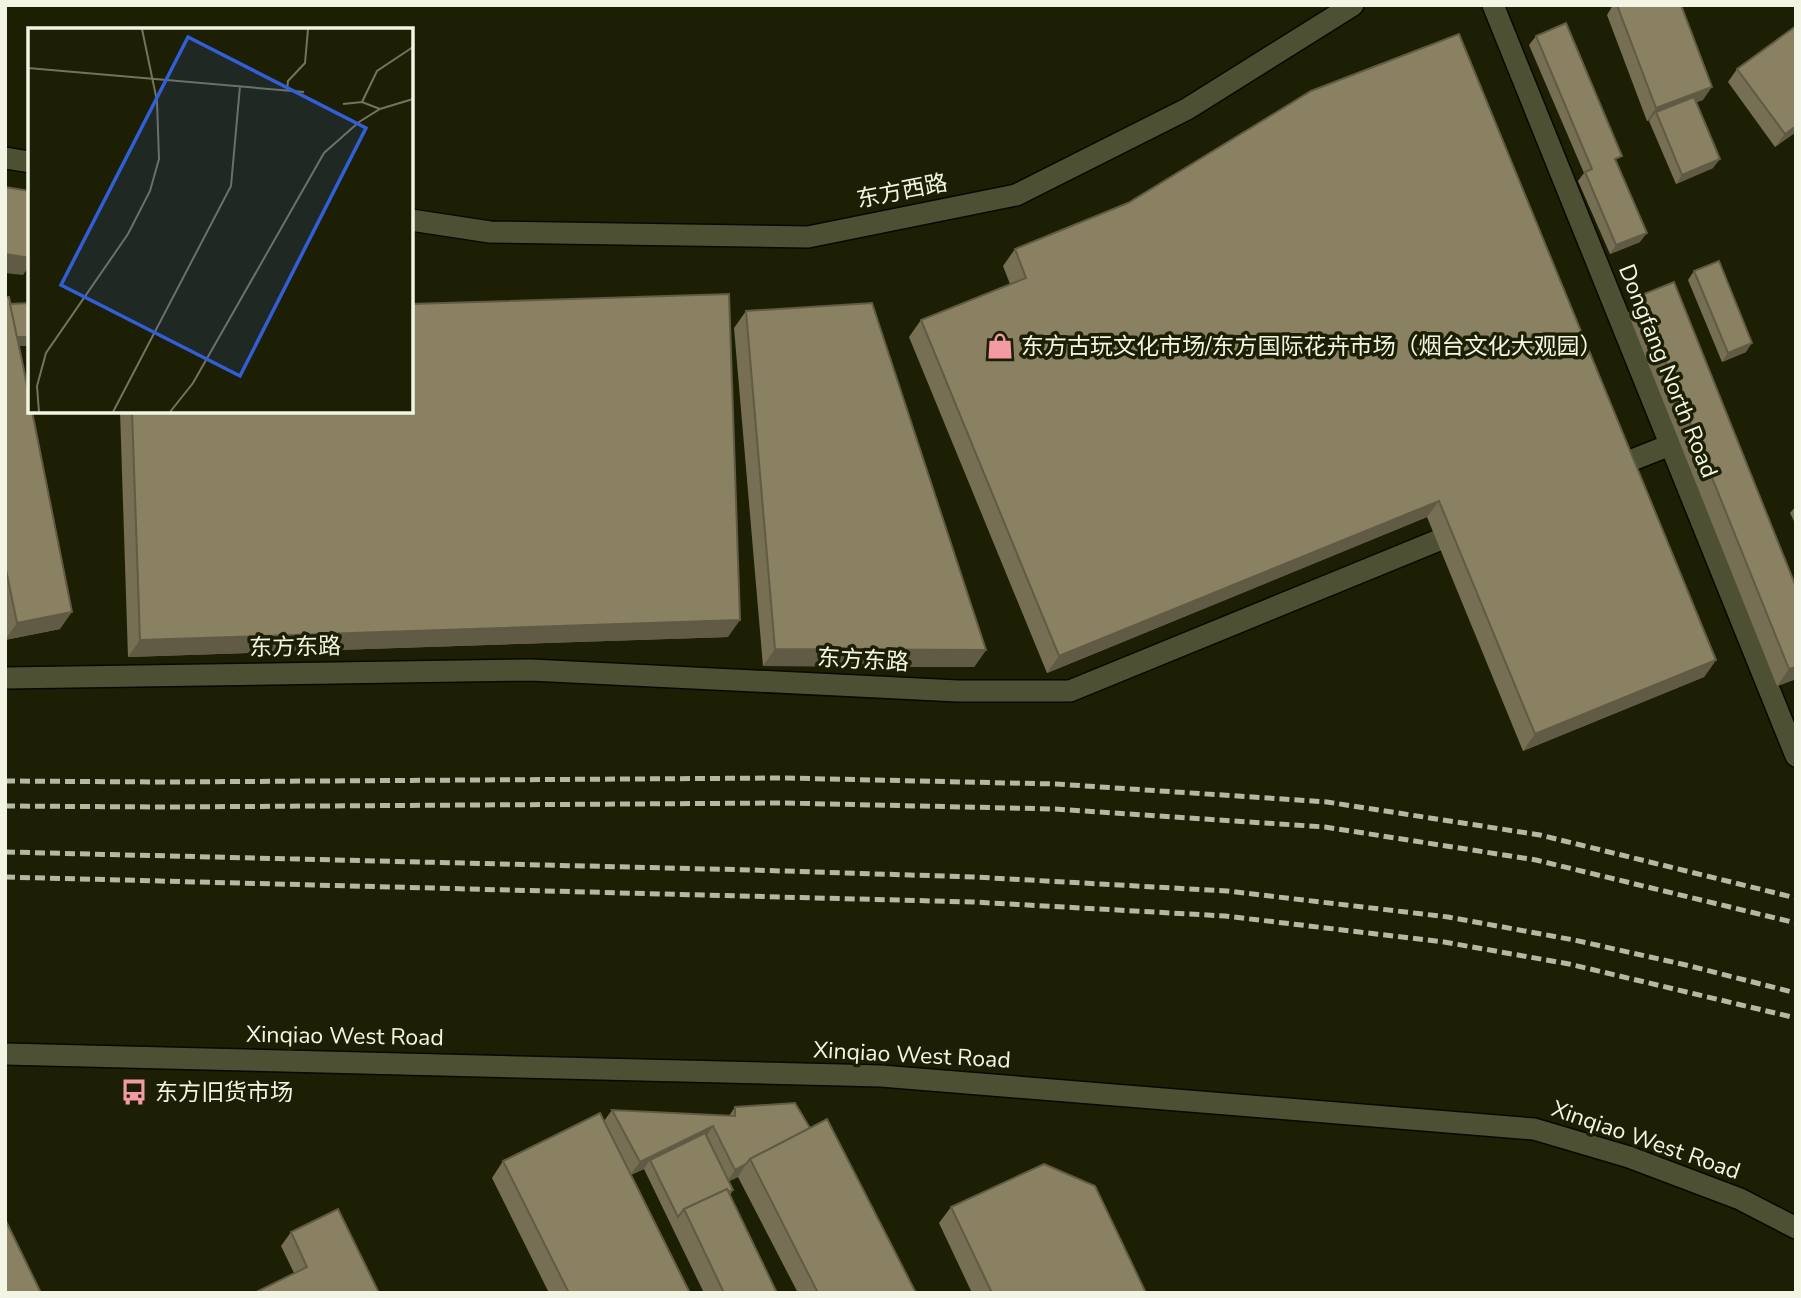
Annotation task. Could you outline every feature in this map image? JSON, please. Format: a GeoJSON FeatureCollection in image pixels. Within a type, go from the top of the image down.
{"type":"FeatureCollection","features":[{"type":"Feature","properties":{"kind":"street","name":"东方西路"},"geometry":{"type":"LineString","coordinates":[[413,220],[491,232],[808,237],[1016,195],[1188,108],[1353,5]]}},
{"type":"Feature","properties":{"kind":"street","name":"Dongfang North Road"},"geometry":{"type":"LineString","coordinates":[[1493,5],[1796,756]]}},
{"type":"Feature","properties":{"kind":"street"},"geometry":{"type":"LineString","coordinates":[[5,158],[28,162]]}},
{"type":"Feature","properties":{"kind":"street"},"geometry":{"type":"LineString","coordinates":[[1593,476],[1670,445]]}},
{"type":"Feature","properties":{"kind":"street","name":"东方东路"},"geometry":{"type":"LineString","coordinates":[[5,678],[531,670],[958,691],[1070,691],[1478,523]]}},
{"type":"Feature","properties":{"kind":"street","name":"Xinqiao West Road"},"geometry":{"type":"LineString","coordinates":[[5,1054],[881,1076],[1534,1129],[1629,1157],[1727,1194],[1796,1227]]}},
{"type":"Feature","properties":{"kind":"building"},"geometry":{"type":"Polygon","coordinates":[[[1617,5],[1681,5],[1712,87],[1656,108],[1617,5]]]}},
{"type":"Feature","properties":{"kind":"building"},"geometry":{"type":"Polygon","coordinates":[[[1566,23],[1622,156],[1615,159],[1647,233],[1616,245],[1585,172],[1592,169],[1536,36],[1566,23]]]}},
{"type":"Feature","properties":{"kind":"building"},"geometry":{"type":"Polygon","coordinates":[[[1796,26],[1796,126],[1785,134],[1737,69],[1796,26]]]}},
{"type":"Feature","properties":{"kind":"building"},"geometry":{"type":"Polygon","coordinates":[[[1459,34],[1716,660],[1535,734],[1439,501],[1059,656],[921,320],[1026,278],[1015,249],[1128,203],[1311,91],[1459,34]]]}},
{"type":"Feature","properties":{"kind":"building"},"geometry":{"type":"Polygon","coordinates":[[[1694,97],[1720,159],[1682,175],[1656,112],[1694,97]]]}},
{"type":"Feature","properties":{"kind":"building"},"geometry":{"type":"Polygon","coordinates":[[[5,187],[28,191],[28,258],[5,254],[5,187]]]}},
{"type":"Feature","properties":{"kind":"building"},"geometry":{"type":"Polygon","coordinates":[[[1719,261],[1752,343],[1728,353],[1694,271],[1719,261]]]}},
{"type":"Feature","properties":{"kind":"building"},"geometry":{"type":"Polygon","coordinates":[[[1674,282],[1796,587],[1796,667],[1789,669],[1639,296],[1674,282]]]}},
{"type":"Feature","properties":{"kind":"building"},"geometry":{"type":"Polygon","coordinates":[[[729,294],[740,620],[140,640],[132,413],[413,413],[413,304],[729,294]]]}},
{"type":"Feature","properties":{"kind":"building"},"geometry":{"type":"Polygon","coordinates":[[[5,297],[9,297],[28,390],[28,413],[32,413],[72,612],[17,623],[5,565],[5,297]]]}},
{"type":"Feature","properties":{"kind":"building"},"geometry":{"type":"Polygon","coordinates":[[[28,303],[28,337],[17,337],[10,304],[28,303]]]}},
{"type":"Feature","properties":{"kind":"building"},"geometry":{"type":"Polygon","coordinates":[[[872,303],[986,650],[775,649],[746,311],[872,303]]]}},
{"type":"Feature","properties":{"kind":"building"},"geometry":{"type":"Polygon","coordinates":[[[795,1103],[810,1128],[750,1159],[735,1170],[713,1126],[640,1162],[612,1110],[735,1116],[735,1107],[795,1103]]]}},
{"type":"Feature","properties":{"kind":"building"},"geometry":{"type":"Polygon","coordinates":[[[600,1113],[690,1293],[569,1293],[503,1161],[600,1113]]]}},
{"type":"Feature","properties":{"kind":"building"},"geometry":{"type":"Polygon","coordinates":[[[827,1119],[916,1293],[818,1293],[750,1159],[827,1119]]]}},
{"type":"Feature","properties":{"kind":"building"},"geometry":{"type":"Polygon","coordinates":[[[705,1133],[733,1190],[729,1192],[727,1189],[684,1209],[678,1217],[650,1160],[705,1133]]]}},
{"type":"Feature","properties":{"kind":"building"},"geometry":{"type":"Polygon","coordinates":[[[1044,1164],[1095,1186],[1146,1293],[992,1293],[951,1207],[1044,1164]]]}},
{"type":"Feature","properties":{"kind":"building"},"geometry":{"type":"Polygon","coordinates":[[[727,1189],[777,1293],[724,1293],[684,1209],[727,1189]]]}},
{"type":"Feature","properties":{"kind":"building"},"geometry":{"type":"Polygon","coordinates":[[[338,1209],[379,1293],[254,1293],[307,1267],[291,1232],[338,1209]]]}},
{"type":"Feature","properties":{"kind":"building"},"geometry":{"type":"Polygon","coordinates":[[[5,1219],[41,1293],[5,1293],[5,1219]]]}},
{"type":"Feature","properties":{"kind":"railway"},"geometry":{"type":"LineString","coordinates":[[5,781],[783,778],[1056,784],[1327,802],[1540,835],[1796,898]]}},
{"type":"Feature","properties":{"kind":"railway"},"geometry":{"type":"LineString","coordinates":[[5,806],[783,803],[1055,809],[1325,827],[1536,860],[1796,923]]}},
{"type":"Feature","properties":{"kind":"railway"},"geometry":{"type":"LineString","coordinates":[[5,852],[974,877],[1227,891],[1448,917],[1574,940],[1796,993]]}},
{"type":"Feature","properties":{"kind":"railway"},"geometry":{"type":"LineString","coordinates":[[5,877],[973,902],[1225,916],[1444,942],[1569,964],[1796,1018]]}},
{"type":"Feature","properties":{"kind":"place","name":"东方古玩文化市场/东方国际花卉市场（烟台文化大观园）"},"geometry":{"type":"Point","coordinates":[1000,346]}},
{"type":"Feature","properties":{"kind":"place","name":"东方旧货市场"},"geometry":{"type":"Point","coordinates":[134,1092]}}]}
